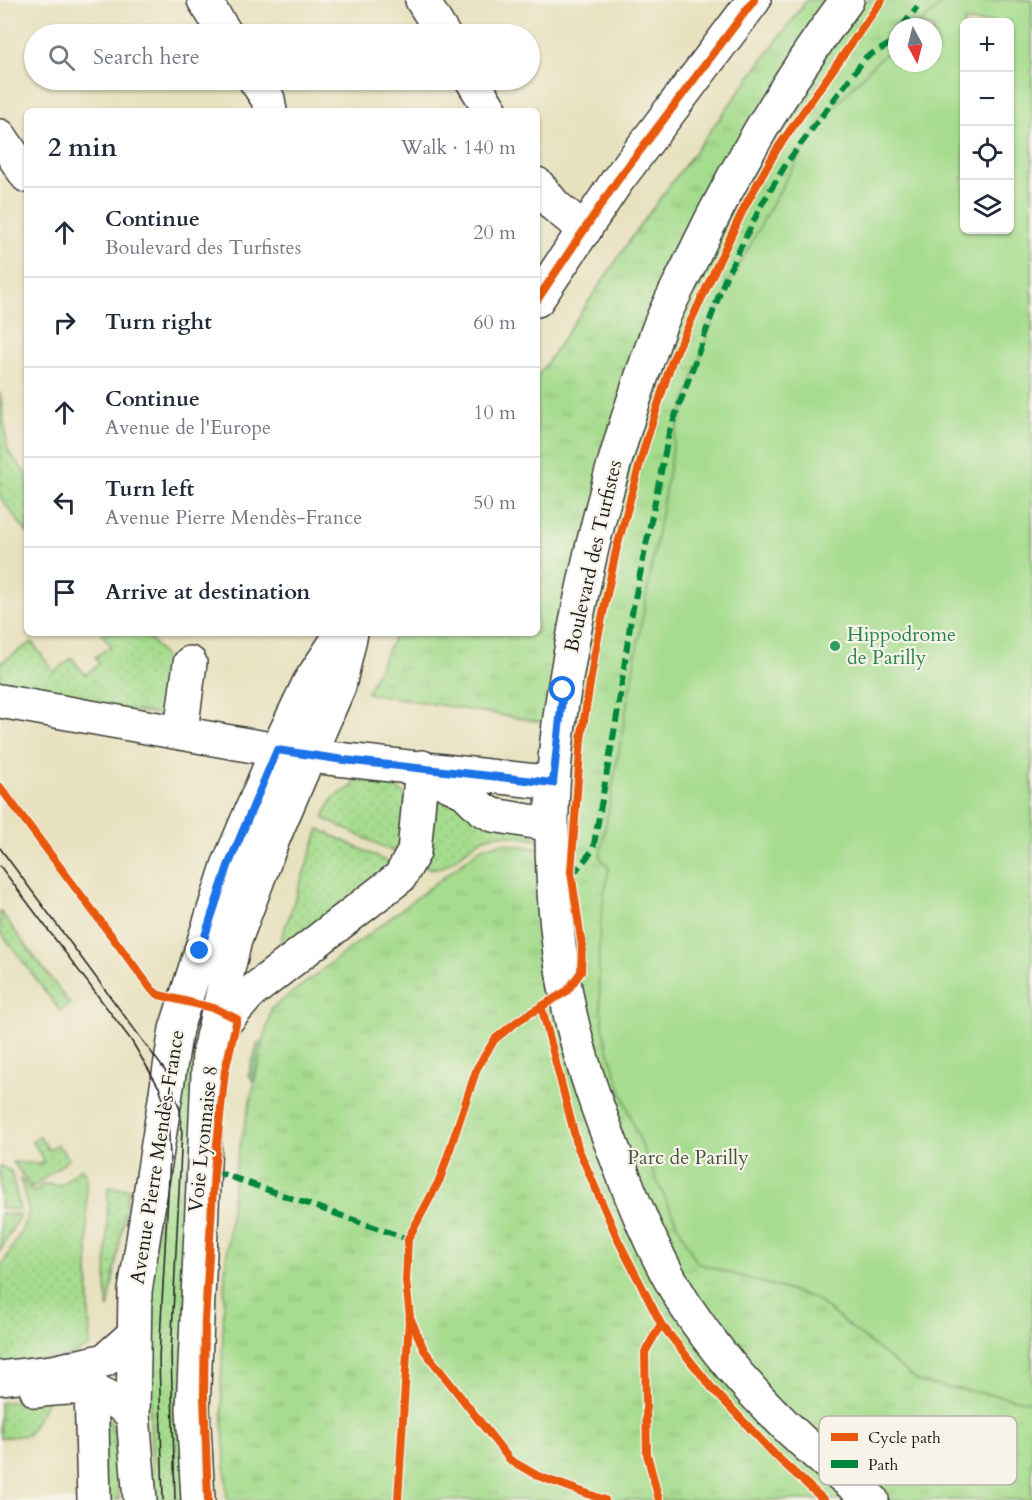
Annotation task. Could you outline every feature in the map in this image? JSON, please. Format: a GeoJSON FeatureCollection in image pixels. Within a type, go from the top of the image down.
{"type":"FeatureCollection","features":[{"type":"Feature","properties":{"kind":"main road"},"geometry":{"type":"LineString","coordinates":[[204,0],[220,24]]}},
{"type":"Feature","properties":{"kind":"main road"},"geometry":{"type":"LineString","coordinates":[[422,0],[437,24]]}},
{"type":"Feature","properties":{"kind":"main road"},"geometry":{"type":"LineString","coordinates":[[540,296],[617,181],[754,0]]}},
{"type":"Feature","properties":{"kind":"main road","name":"Boulevard des Turfistes"},"geometry":{"type":"LineString","coordinates":[[819,1456],[798,1439],[757,1395],[687,1307],[659,1257],[634,1204],[602,1119],[575,1036],[556,914],[552,825],[553,783],[563,690],[601,504],[658,329],[719,200],[777,99],[847,0]]}},
{"type":"Feature","properties":{"kind":"main road"},"geometry":{"type":"LineString","coordinates":[[262,90],[268,99],[270,108]]}},
{"type":"Feature","properties":{"kind":"main road"},"geometry":{"type":"LineString","coordinates":[[478,90],[489,108]]}},
{"type":"Feature","properties":{"kind":"main road"},"geometry":{"type":"LineString","coordinates":[[0,136],[24,172]]}},
{"type":"Feature","properties":{"kind":"main road"},"geometry":{"type":"LineString","coordinates":[[540,188],[555,206],[585,231]]}},
{"type":"Feature","properties":{"kind":"main road","name":"Avenue Pierre Mendès-France"},"geometry":{"type":"LineString","coordinates":[[140,1500],[133,1414],[132,1336],[135,1290],[176,1029],[228,866],[277,750],[309,683],[340,636]]}},
{"type":"Feature","properties":{"kind":"main road","name":"Avenue Pierre Mendès-France"},"geometry":{"type":"LineString","coordinates":[[198,1500],[193,1409],[202,1168],[208,1060],[212,1037],[235,940],[275,834],[339,686],[350,636]]}},
{"type":"Feature","properties":{"kind":"main road"},"geometry":{"type":"LineString","coordinates":[[181,731],[190,663]]}},
{"type":"Feature","properties":{"kind":"main road"},"geometry":{"type":"LineString","coordinates":[[0,701],[181,731],[310,756],[553,783]]}},
{"type":"Feature","properties":{"kind":"main road"},"geometry":{"type":"LineString","coordinates":[[422,767],[437,781],[465,792],[482,809],[493,815],[552,825]]}},
{"type":"Feature","properties":{"kind":"main road"},"geometry":{"type":"LineString","coordinates":[[212,1037],[250,993],[400,877],[414,852],[422,767]]}},
{"type":"Feature","properties":{"kind":"main road"},"geometry":{"type":"LineString","coordinates":[[0,1378],[53,1371],[105,1360],[132,1336]]}},
{"type":"Feature","properties":{"kind":"main road"},"geometry":{"type":"LineString","coordinates":[[91,1388],[94,1500]]}},
{"type":"Feature","properties":{"kind":"main road"},"geometry":{"type":"LineString","coordinates":[[0,1396],[55,1389],[91,1388],[109,1395],[133,1414]]}},
{"type":"Feature","properties":{"kind":"main road","name":"Boulevard des Turfistes"},"geometry":{"type":"LineString","coordinates":[[854,1485],[872,1500]]}},
{"type":"Feature","properties":{"kind":"green space","name":"Parc de Parilly"},"geometry":{"type":"Polygon","coordinates":[[[807,0],[1032,0],[1032,1500],[227,1500],[221,1387],[225,1271],[235,1168],[271,1009],[483,847],[504,843],[539,849],[542,722],[367,693],[395,636],[540,636],[540,373],[639,227],[807,0]]]}},
{"type":"Feature","properties":{"kind":"green space","name":"Hippodrome de Parilly"},"geometry":{"type":"Polygon","coordinates":[[[946,0],[1032,0],[1032,1402],[919,1382],[814,1298],[697,1263],[638,1136],[607,1047],[601,1011],[600,929],[609,868],[600,857],[675,435],[708,334],[731,280],[789,174],[823,119],[888,52],[888,72],[942,72],[942,18],[927,18],[946,0]]]}},
{"type":"Feature","properties":{"kind":"green space"},"geometry":{"type":"Polygon","coordinates":[[[0,392],[8,451],[24,471],[24,529],[0,497],[0,392]]]}},
{"type":"Feature","properties":{"kind":"green space"},"geometry":{"type":"Polygon","coordinates":[[[103,636],[148,636],[177,673],[170,716],[0,691],[0,663],[32,642],[54,672],[72,658],[85,675],[99,664],[95,657],[111,646],[103,636]]]}},
{"type":"Feature","properties":{"kind":"green space"},"geometry":{"type":"Polygon","coordinates":[[[354,780],[393,785],[406,795],[402,840],[396,853],[323,818],[333,798],[353,786],[354,780]]]}},
{"type":"Feature","properties":{"kind":"green space"},"geometry":{"type":"Polygon","coordinates":[[[439,792],[524,827],[539,841],[493,835],[479,841],[449,864],[432,868],[424,866],[439,792]]]}},
{"type":"Feature","properties":{"kind":"green space"},"geometry":{"type":"Polygon","coordinates":[[[319,829],[390,863],[381,874],[287,947],[279,945],[319,829]]]}},
{"type":"Feature","properties":{"kind":"green space"},"geometry":{"type":"Polygon","coordinates":[[[0,911],[70,1004],[60,1011],[0,931],[0,911]]]}},
{"type":"Feature","properties":{"kind":"green space"},"geometry":{"type":"Polygon","coordinates":[[[262,1041],[274,1051],[253,1081],[248,1075],[258,1043],[262,1041]]]}},
{"type":"Feature","properties":{"kind":"green space"},"geometry":{"type":"Polygon","coordinates":[[[185,1054],[199,1057],[185,1500],[153,1500],[148,1363],[153,1251],[185,1054]]]}},
{"type":"Feature","properties":{"kind":"green space"},"geometry":{"type":"Polygon","coordinates":[[[39,1136],[49,1150],[57,1144],[69,1159],[32,1188],[13,1162],[42,1164],[42,1156],[32,1141],[39,1136]]]}},
{"type":"Feature","properties":{"kind":"green space"},"geometry":{"type":"Polygon","coordinates":[[[0,1166],[11,1171],[20,1210],[0,1208],[0,1166]]]}},
{"type":"Feature","properties":{"kind":"green space"},"geometry":{"type":"Polygon","coordinates":[[[81,1168],[86,1174],[90,1346],[70,1356],[0,1364],[0,1269],[29,1213],[20,1178],[34,1193],[43,1184],[61,1185],[81,1168]]]}},
{"type":"Feature","properties":{"kind":"green space"},"geometry":{"type":"Polygon","coordinates":[[[108,1187],[129,1189],[108,1309],[106,1286],[108,1187]]]}},
{"type":"Feature","properties":{"kind":"green space"},"geometry":{"type":"Polygon","coordinates":[[[0,1213],[20,1215],[0,1251],[0,1213]]]}},
{"type":"Feature","properties":{"kind":"green space"},"geometry":{"type":"Polygon","coordinates":[[[49,1398],[28,1435],[0,1438],[0,1403],[49,1398]]]}},
{"type":"Feature","properties":{"kind":"green space"},"geometry":{"type":"Polygon","coordinates":[[[105,1419],[110,1420],[115,1437],[119,1500],[102,1500],[105,1419]]]}},
{"type":"Feature","properties":{"kind":"tram line"},"geometry":{"type":"LineString","coordinates":[[0,848],[169,1076],[180,1110],[182,1130],[171,1353],[175,1500]]}},
{"type":"Feature","properties":{"kind":"tram line"},"geometry":{"type":"LineString","coordinates":[[0,866],[131,1040],[160,1089],[168,1116],[170,1158],[159,1358],[163,1500]]}},
{"type":"Feature","properties":{"kind":"marked path"},"geometry":{"type":"LineString","coordinates":[[909,18],[917,7]]}},
{"type":"Feature","properties":{"kind":"marked path"},"geometry":{"type":"LineString","coordinates":[[572,875],[593,850],[618,710],[631,618],[669,433],[725,279],[762,204],[788,161],[866,57],[888,45]]}},
{"type":"Feature","properties":{"kind":"marked path"},"geometry":{"type":"LineString","coordinates":[[214,1171],[408,1239]]}},
{"type":"Feature","properties":{"kind":"cycle path"},"geometry":{"type":"LineString","coordinates":[[540,296],[617,181],[754,0]]}},
{"type":"Feature","properties":{"kind":"cycle path"},"geometry":{"type":"LineString","coordinates":[[605,1500],[538,1476],[510,1460],[424,1350],[410,1317],[406,1281],[408,1239],[440,1179],[477,1068],[495,1039],[519,1020],[567,991],[581,972],[582,946],[571,872],[581,739],[595,652],[616,551],[645,445],[672,361],[745,206],[777,149],[882,0]]}},
{"type":"Feature","properties":{"kind":"cycle path","name":"Voie Lyonnaise 8"},"geometry":{"type":"LineString","coordinates":[[0,787],[152,990],[159,995],[217,1009],[237,1019],[225,1071],[214,1171],[205,1321],[204,1395],[208,1500]]}},
{"type":"Feature","properties":{"kind":"cycle path"},"geometry":{"type":"LineString","coordinates":[[542,1009],[578,1148],[619,1242],[661,1324],[712,1388],[776,1456],[824,1500]]}},
{"type":"Feature","properties":{"kind":"cycle path"},"geometry":{"type":"LineString","coordinates":[[398,1500],[409,1320]]}},
{"type":"Feature","properties":{"kind":"cycle path"},"geometry":{"type":"LineString","coordinates":[[659,1500],[647,1454],[645,1352],[661,1324]]}},
{"type":"Feature","properties":{"kind":"place","name":"Hippodrome de Parilly"},"geometry":{"type":"Point","coordinates":[835,646]}},
{"type":"Feature","properties":{"kind":"route"},"geometry":{"type":"LineString","coordinates":[[200,951],[228,866],[277,750],[310,756],[553,783],[563,690]]}}]}
